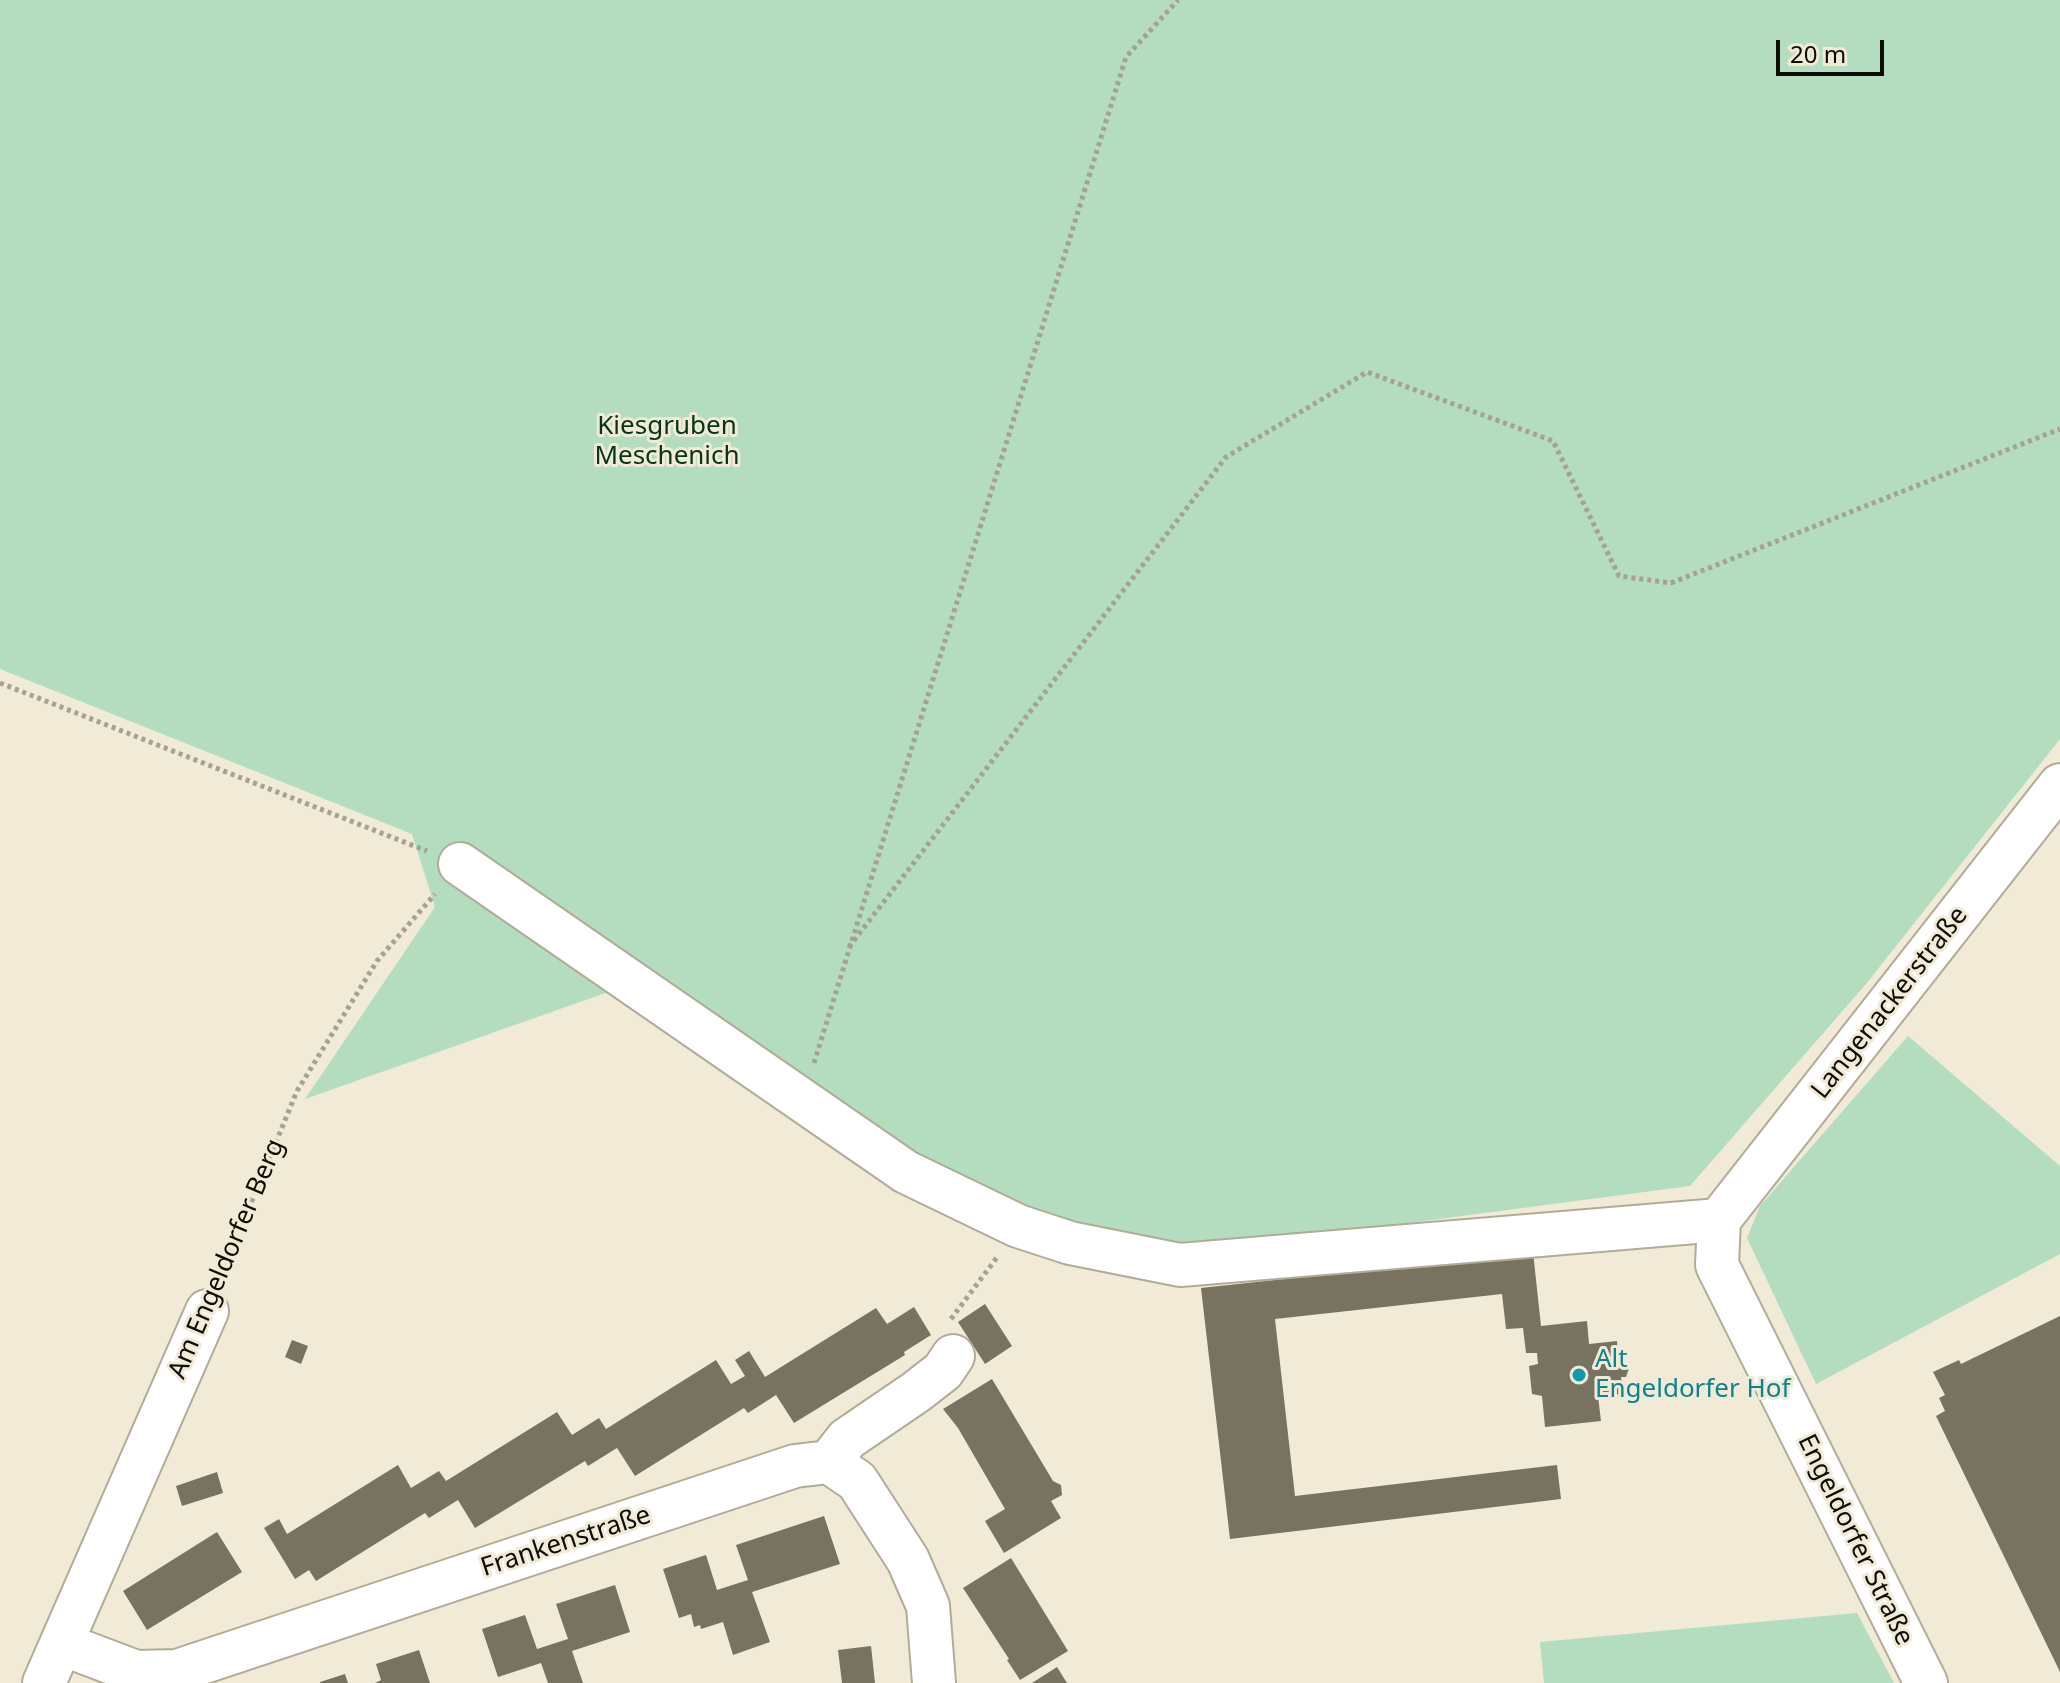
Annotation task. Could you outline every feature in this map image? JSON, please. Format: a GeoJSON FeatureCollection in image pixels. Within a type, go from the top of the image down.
{"type":"FeatureCollection","features":[{"type":"Feature","properties":{"kind":"street","name":"Langenackerstraße"},"geometry":{"type":"LineString","coordinates":[[1719,1220],[2060,785]]}},
{"type":"Feature","properties":{"kind":"street"},"geometry":{"type":"LineString","coordinates":[[460,864],[906,1172],[1018,1226],[1070,1243],[1180,1265],[1719,1220]]}},
{"type":"Feature","properties":{"kind":"street","name":"Engeldorfer Straße"},"geometry":{"type":"LineString","coordinates":[[1719,1220],[1717,1265],[1926,1683]]}},
{"type":"Feature","properties":{"kind":"street","name":"Am Engeldorfer Berg"},"geometry":{"type":"LineString","coordinates":[[44,1683],[207,1311]]}},
{"type":"Feature","properties":{"kind":"street"},"geometry":{"type":"LineString","coordinates":[[934,1683],[928,1606],[908,1560],[857,1481],[829,1462],[847,1439],[943,1371],[951,1340]]}},
{"type":"Feature","properties":{"kind":"street","name":"Frankenstraße"},"geometry":{"type":"LineString","coordinates":[[62,1644],[136,1672],[177,1671],[795,1466],[829,1462]]}},
{"type":"Feature","properties":{"kind":"path"},"geometry":{"type":"LineString","coordinates":[[803,1098],[1126,57],[1178,0]]}},
{"type":"Feature","properties":{"kind":"path"},"geometry":{"type":"LineString","coordinates":[[849,947],[1226,457],[1367,372],[1553,441],[1619,576],[1671,583],[2060,429]]}},
{"type":"Feature","properties":{"kind":"path"},"geometry":{"type":"LineString","coordinates":[[0,683],[460,864]]}},
{"type":"Feature","properties":{"kind":"path","name":"Am Engeldorfer Berg"},"geometry":{"type":"LineString","coordinates":[[207,1311],[297,1091],[377,961],[460,864]]}},
{"type":"Feature","properties":{"kind":"path"},"geometry":{"type":"LineString","coordinates":[[951,1340],[1018,1226]]}},
{"type":"Feature","properties":{"kind":"green space","name":"Kiesgruben Meschenich"},"geometry":{"type":"Polygon","coordinates":[[[0,0],[2060,0],[2060,739],[1866,984],[1690,1186],[1195,1251],[1066,1226],[911,1157],[611,991],[305,1099],[435,907],[412,834],[0,669],[0,0]]]}},
{"type":"Feature","properties":{"kind":"green space"},"geometry":{"type":"Polygon","coordinates":[[[1908,1036],[2060,1166],[2060,1254],[1816,1384],[1747,1238],[1760,1206],[1908,1036]]]}},
{"type":"Feature","properties":{"kind":"green space"},"geometry":{"type":"Polygon","coordinates":[[[1857,1613],[1894,1683],[1544,1683],[1540,1642],[1857,1613]]]}},
{"type":"Feature","properties":{"kind":"building"},"geometry":{"type":"Polygon","coordinates":[[[1533,1252],[1541,1326],[1587,1321],[1589,1344],[1617,1341],[1619,1362],[1624,1362],[1629,1368],[1626,1377],[1621,1377],[1623,1394],[1598,1396],[1601,1421],[1545,1427],[1542,1396],[1532,1394],[1529,1366],[1538,1364],[1537,1353],[1526,1353],[1523,1328],[1506,1329],[1502,1294],[1275,1319],[1295,1496],[1557,1465],[1561,1499],[1230,1539],[1201,1288],[1533,1252]]]}},
{"type":"Feature","properties":{"kind":"building"},"geometry":{"type":"Polygon","coordinates":[[[985,1304],[1012,1346],[985,1364],[958,1322],[985,1304]]]}},
{"type":"Feature","properties":{"kind":"building"},"geometry":{"type":"Polygon","coordinates":[[[914,1307],[931,1335],[904,1352],[905,1355],[794,1423],[776,1395],[748,1413],[744,1408],[635,1476],[617,1448],[588,1466],[585,1461],[475,1528],[458,1500],[429,1518],[425,1513],[316,1581],[309,1570],[295,1579],[264,1528],[279,1519],[287,1534],[398,1465],[411,1488],[439,1471],[446,1481],[557,1412],[572,1435],[599,1418],[606,1429],[716,1360],[731,1384],[745,1376],[735,1360],[749,1351],[765,1377],[876,1308],[887,1324],[914,1307]]]}},
{"type":"Feature","properties":{"kind":"building"},"geometry":{"type":"Polygon","coordinates":[[[2060,1316],[2060,1672],[1936,1416],[1945,1411],[1939,1398],[1945,1395],[1933,1372],[1959,1360],[1961,1364],[2060,1316]]]}},
{"type":"Feature","properties":{"kind":"building"},"geometry":{"type":"Polygon","coordinates":[[[292,1340],[308,1346],[301,1364],[285,1357],[292,1340]]]}},
{"type":"Feature","properties":{"kind":"building"},"geometry":{"type":"Polygon","coordinates":[[[992,1379],[1053,1481],[1061,1485],[1062,1495],[1051,1501],[1061,1518],[1004,1553],[985,1521],[1005,1509],[958,1428],[943,1409],[992,1379]]]}},
{"type":"Feature","properties":{"kind":"building"},"geometry":{"type":"Polygon","coordinates":[[[217,1472],[223,1493],[182,1506],[176,1486],[217,1472]]]}},
{"type":"Feature","properties":{"kind":"building"},"geometry":{"type":"Polygon","coordinates":[[[824,1516],[840,1564],[752,1592],[770,1642],[733,1655],[723,1622],[701,1629],[700,1625],[694,1627],[691,1614],[679,1618],[663,1569],[706,1555],[717,1590],[748,1580],[736,1545],[824,1516]]]}},
{"type":"Feature","properties":{"kind":"building"},"geometry":{"type":"Polygon","coordinates":[[[217,1532],[242,1572],[147,1630],[123,1591],[217,1532]]]}},
{"type":"Feature","properties":{"kind":"building"},"geometry":{"type":"Polygon","coordinates":[[[1011,1558],[1068,1651],[1020,1680],[963,1588],[1011,1558]]]}},
{"type":"Feature","properties":{"kind":"building"},"geometry":{"type":"Polygon","coordinates":[[[615,1585],[630,1632],[572,1651],[583,1683],[548,1683],[541,1663],[498,1677],[482,1629],[525,1615],[537,1649],[568,1639],[556,1604],[615,1585]]]}},
{"type":"Feature","properties":{"kind":"building"},"geometry":{"type":"Polygon","coordinates":[[[871,1646],[875,1683],[842,1683],[838,1650],[871,1646]]]}},
{"type":"Feature","properties":{"kind":"building"},"geometry":{"type":"Polygon","coordinates":[[[419,1650],[430,1683],[375,1683],[381,1680],[376,1664],[419,1650]]]}},
{"type":"Feature","properties":{"kind":"building"},"geometry":{"type":"Polygon","coordinates":[[[1057,1667],[1067,1683],[1032,1683],[1057,1667]]]}},
{"type":"Feature","properties":{"kind":"building"},"geometry":{"type":"Polygon","coordinates":[[[345,1674],[348,1683],[320,1683],[320,1682],[345,1674]]]}},
{"type":"Feature","properties":{"kind":"place","name":"Alt Engeldorfer Hof"},"geometry":{"type":"Point","coordinates":[1579,1375]}}]}
